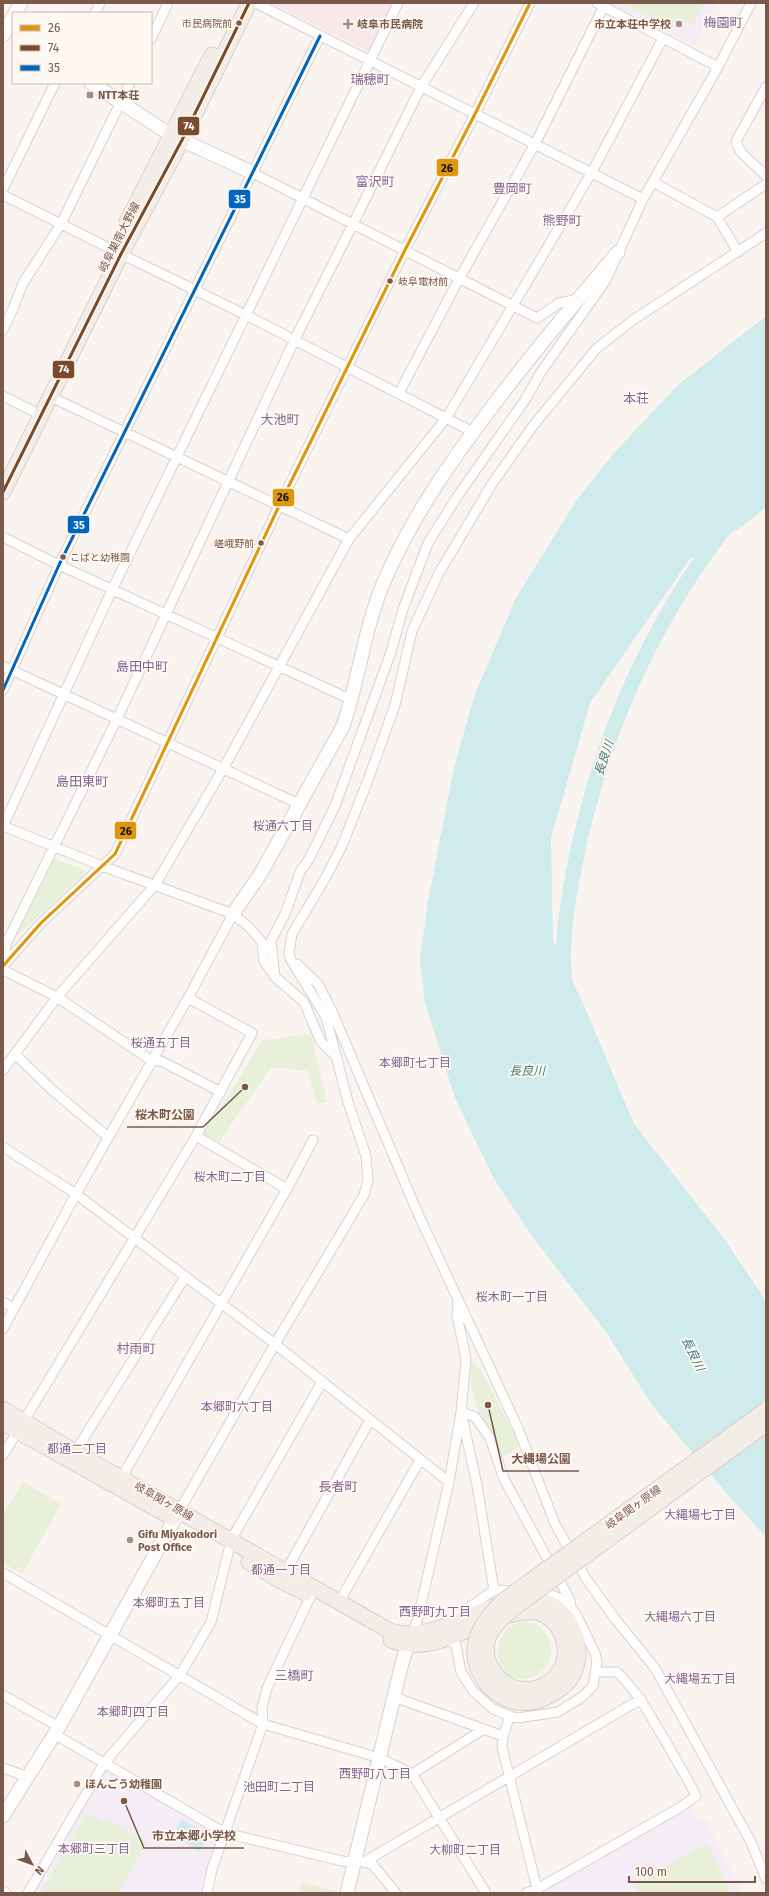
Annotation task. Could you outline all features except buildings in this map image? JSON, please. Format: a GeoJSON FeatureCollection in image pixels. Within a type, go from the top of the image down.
{"type":"FeatureCollection","features":[{"type":"Feature","properties":{"kind":"main road","name":"岐阜巣南大野線"},"geometry":{"type":"LineString","coordinates":[[176,138],[239,3]]}},
{"type":"Feature","properties":{"kind":"main road","name":"岐阜巣南大野線"},"geometry":{"type":"LineString","coordinates":[[3,492],[37,413],[117,252],[176,138],[249,3]]}},
{"type":"Feature","properties":{"kind":"main road","name":"岐阜巣南大野線"},"geometry":{"type":"LineString","coordinates":[[3,472],[37,413],[51,397],[117,252]]}},
{"type":"Feature","properties":{"kind":"main road","name":"岐阜関ヶ原線"},"geometry":{"type":"LineString","coordinates":[[3,1409],[21,1426],[230,1545],[286,1571],[312,1592],[386,1638],[411,1639],[447,1633],[497,1605],[520,1600],[539,1600],[556,1608],[567,1618],[572,1626],[578,1645],[578,1655],[570,1678],[561,1689],[548,1697],[510,1687],[499,1678],[490,1664],[487,1642],[492,1630],[510,1610],[766,1424]]}},
{"type":"Feature","properties":{"kind":"main road","name":"岐阜関ヶ原線"},"geometry":{"type":"LineString","coordinates":[[536,1695],[514,1702],[496,1693],[487,1684],[477,1665],[476,1655],[476,1640],[483,1624],[503,1601],[766,1410]]}},
{"type":"Feature","properties":{"kind":"main road","name":"岐阜関ヶ原線"},"geometry":{"type":"LineString","coordinates":[[3,1423],[21,1426],[75,1452],[122,1477],[177,1515]]}},
{"type":"Feature","properties":{"kind":"main road","name":"岐阜関ヶ原線"},"geometry":{"type":"LineString","coordinates":[[230,1545],[281,1581],[339,1602],[390,1631],[411,1639]]}},
{"type":"Feature","properties":{"kind":"street"},"geometry":{"type":"LineString","coordinates":[[16,12],[21,3]]}},
{"type":"Feature","properties":{"kind":"street"},"geometry":{"type":"LineString","coordinates":[[96,12],[100,3]]}},
{"type":"Feature","properties":{"kind":"street"},"geometry":{"type":"LineString","coordinates":[[152,37],[168,3]]}},
{"type":"Feature","properties":{"kind":"street"},"geometry":{"type":"LineString","coordinates":[[256,3],[592,172],[643,200]]}},
{"type":"Feature","properties":{"kind":"street"},"geometry":{"type":"LineString","coordinates":[[337,1057],[321,1042],[304,1002],[275,977],[264,961],[262,942],[249,927],[234,914],[102,866],[3,826],[112,590],[398,3]]}},
{"type":"Feature","properties":{"kind":"street"},"geometry":{"type":"LineString","coordinates":[[3,967],[6,944],[116,719],[294,341],[421,87],[474,3]]}},
{"type":"Feature","properties":{"kind":"street"},"geometry":{"type":"LineString","coordinates":[[3,967],[41,923],[115,854],[279,506],[404,252],[530,3]]}},
{"type":"Feature","properties":{"kind":"street"},"geometry":{"type":"LineString","coordinates":[[275,977],[271,941],[285,914],[300,872],[309,858],[335,806],[391,652],[403,609],[428,542],[459,494],[525,400],[541,372],[606,280],[643,200],[718,68],[751,3]]}},
{"type":"Feature","properties":{"kind":"street"},"geometry":{"type":"LineString","coordinates":[[399,393],[459,279],[534,144],[600,5],[718,68]]}},
{"type":"Feature","properties":{"kind":"street"},"geometry":{"type":"LineString","coordinates":[[3,690],[59,565],[320,36]]}},
{"type":"Feature","properties":{"kind":"street"},"geometry":{"type":"LineString","coordinates":[[3,1070],[57,997],[155,885],[223,769],[278,666],[350,539],[447,417],[511,306],[592,172],[663,38]]}},
{"type":"Feature","properties":{"kind":"street"},"geometry":{"type":"LineString","coordinates":[[3,189],[55,84]]}},
{"type":"Feature","properties":{"kind":"street"},"geometry":{"type":"LineString","coordinates":[[92,84],[176,138],[253,173],[302,200],[537,318],[559,303],[578,299]]}},
{"type":"Feature","properties":{"kind":"street"},"geometry":{"type":"LineString","coordinates":[[3,330],[14,310],[23,283],[62,224],[130,84]]}},
{"type":"Feature","properties":{"kind":"street"},"geometry":{"type":"LineString","coordinates":[[766,86],[736,141],[737,148],[758,166],[766,176]]}},
{"type":"Feature","properties":{"kind":"street"},"geometry":{"type":"LineString","coordinates":[[653,182],[717,217],[738,252]]}},
{"type":"Feature","properties":{"kind":"street"},"geometry":{"type":"LineString","coordinates":[[717,217],[766,184]]}},
{"type":"Feature","properties":{"kind":"street"},"geometry":{"type":"LineString","coordinates":[[3,195],[447,417],[473,432]]}},
{"type":"Feature","properties":{"kind":"street"},"geometry":{"type":"LineString","coordinates":[[3,1816],[56,1731],[112,1635],[177,1515],[274,1344],[364,1195],[368,1180],[366,1156],[348,1102],[326,1016],[291,960],[289,953],[292,934],[326,877],[342,846],[396,705],[412,631],[439,573],[492,484],[533,426],[596,349],[633,320],[766,233]]}},
{"type":"Feature","properties":{"kind":"street"},"geometry":{"type":"LineString","coordinates":[[3,1329],[76,1194],[188,998],[234,914],[261,873],[335,743],[352,700],[368,624],[384,583],[411,528],[439,480],[473,432],[539,345],[618,252]]}},
{"type":"Feature","properties":{"kind":"street"},"geometry":{"type":"LineString","coordinates":[[3,396],[37,413]]}},
{"type":"Feature","properties":{"kind":"street"},"geometry":{"type":"LineString","coordinates":[[51,397],[350,539]]}},
{"type":"Feature","properties":{"kind":"street"},"geometry":{"type":"LineString","coordinates":[[3,537],[112,590],[352,700]]}},
{"type":"Feature","properties":{"kind":"street"},"geometry":{"type":"LineString","coordinates":[[3,666],[299,804]]}},
{"type":"Feature","properties":{"kind":"street"},"geometry":{"type":"LineString","coordinates":[[291,960],[318,984],[332,1011],[419,1216],[518,1428],[555,1524],[587,1580],[616,1620],[655,1668],[751,1842],[766,1879]]}},
{"type":"Feature","properties":{"kind":"street"},"geometry":{"type":"LineString","coordinates":[[3,967],[57,997],[152,1061],[162,1061],[221,1092]]}},
{"type":"Feature","properties":{"kind":"street"},"geometry":{"type":"LineString","coordinates":[[3,1455],[196,1136],[252,1033],[188,998]]}},
{"type":"Feature","properties":{"kind":"street"},"geometry":{"type":"LineString","coordinates":[[15,1054],[52,1090],[108,1137]]}},
{"type":"Feature","properties":{"kind":"street"},"geometry":{"type":"LineString","coordinates":[[196,1136],[287,1190]]}},
{"type":"Feature","properties":{"kind":"street"},"geometry":{"type":"LineString","coordinates":[[122,1477],[220,1303],[287,1190],[313,1140]]}},
{"type":"Feature","properties":{"kind":"street"},"geometry":{"type":"LineString","coordinates":[[3,1147],[76,1194],[274,1344],[449,1482]]}},
{"type":"Feature","properties":{"kind":"street"},"geometry":{"type":"LineString","coordinates":[[75,1452],[185,1277]]}},
{"type":"Feature","properties":{"kind":"street"},"geometry":{"type":"LineString","coordinates":[[347,1893],[360,1862],[380,1758],[394,1697],[403,1659],[418,1618],[449,1482],[461,1412],[466,1359],[457,1315],[458,1301]]}},
{"type":"Feature","properties":{"kind":"street"},"geometry":{"type":"LineString","coordinates":[[3,1302],[14,1308]]}},
{"type":"Feature","properties":{"kind":"street"},"geometry":{"type":"LineString","coordinates":[[28,1893],[104,1763],[180,1675],[211,1622],[230,1545],[322,1382]]}},
{"type":"Feature","properties":{"kind":"street"},"geometry":{"type":"LineString","coordinates":[[461,1412],[477,1485],[494,1590]]}},
{"type":"Feature","properties":{"kind":"street"},"geometry":{"type":"LineString","coordinates":[[461,1412],[474,1417],[490,1438],[504,1479],[570,1600],[571,1608]]}},
{"type":"Feature","properties":{"kind":"street"},"geometry":{"type":"LineString","coordinates":[[286,1571],[370,1420]]}},
{"type":"Feature","properties":{"kind":"street"},"geometry":{"type":"LineString","coordinates":[[339,1602],[420,1460]]}},
{"type":"Feature","properties":{"kind":"street"},"geometry":{"type":"LineString","coordinates":[[3,1573],[263,1724],[380,1758],[412,1774],[486,1893]]}},
{"type":"Feature","properties":{"kind":"street"},"geometry":{"type":"LineString","coordinates":[[494,1590],[543,1592],[562,1599],[576,1614],[595,1653],[597,1662],[593,1686],[582,1697],[558,1712],[518,1718],[493,1709],[473,1691],[461,1672],[456,1645],[447,1633],[455,1616],[494,1590]]}},
{"type":"Feature","properties":{"kind":"street"},"geometry":{"type":"LineString","coordinates":[[207,1893],[212,1869],[263,1724],[262,1708],[267,1688],[312,1592]]}},
{"type":"Feature","properties":{"kind":"street"},"geometry":{"type":"LineString","coordinates":[[526,1893],[538,1891],[679,1808],[696,1796],[685,1774],[641,1699],[630,1685],[617,1672],[596,1672]]}},
{"type":"Feature","properties":{"kind":"street"},"geometry":{"type":"LineString","coordinates":[[3,1696],[104,1763],[225,1833],[342,1861],[360,1862],[373,1866],[396,1893]]}},
{"type":"Feature","properties":{"kind":"street"},"geometry":{"type":"LineString","coordinates":[[394,1697],[503,1736]]}},
{"type":"Feature","properties":{"kind":"street"},"geometry":{"type":"LineString","coordinates":[[360,1862],[509,1778],[641,1699]]}},
{"type":"Feature","properties":{"kind":"street"},"geometry":{"type":"LineString","coordinates":[[510,1716],[503,1736],[502,1747],[538,1891]]}},
{"type":"Feature","properties":{"kind":"street"},"geometry":{"type":"LineString","coordinates":[[412,1774],[484,1729]]}},
{"type":"Feature","properties":{"kind":"street"},"geometry":{"type":"LineString","coordinates":[[3,1768],[28,1777]]}},
{"type":"Feature","properties":{"kind":"shaded area","name":"岐阜市民病院"},"geometry":{"type":"Polygon","coordinates":[[[270,3],[395,3],[372,50],[367,51],[270,3]]]}},
{"type":"Feature","properties":{"kind":"shaded area","name":"市立本荘中学校"},"geometry":{"type":"Polygon","coordinates":[[[610,3],[716,3],[695,46],[610,3]]]}},
{"type":"Feature","properties":{"kind":"shaded area"},"geometry":{"type":"Polygon","coordinates":[[[103,1768],[108,1768],[219,1833],[202,1881],[200,1893],[32,1893],[103,1768]]]}},
{"type":"Feature","properties":{"kind":"shaded area"},"geometry":{"type":"Polygon","coordinates":[[[690,1804],[699,1821],[706,1818],[743,1893],[542,1893],[543,1888],[690,1804]]]}},
{"type":"Feature","properties":{"kind":"green space"},"geometry":{"type":"Polygon","coordinates":[[[623,3],[704,3],[693,25],[678,17],[672,28],[623,3]]]}},
{"type":"Feature","properties":{"kind":"green space"},"geometry":{"type":"Polygon","coordinates":[[[53,858],[87,871],[10,942],[53,858]]]}},
{"type":"Feature","properties":{"kind":"green space"},"geometry":{"type":"Polygon","coordinates":[[[311,1034],[327,1102],[317,1104],[308,1071],[271,1067],[219,1142],[203,1135],[263,1040],[311,1034]]]}},
{"type":"Feature","properties":{"kind":"green space"},"geometry":{"type":"Polygon","coordinates":[[[471,1361],[481,1370],[520,1446],[503,1457],[481,1422],[471,1387],[471,1361]]]}},
{"type":"Feature","properties":{"kind":"green space"},"geometry":{"type":"Polygon","coordinates":[[[23,1482],[61,1504],[22,1574],[3,1563],[3,1513],[23,1482]]]}},
{"type":"Feature","properties":{"kind":"green space"},"geometry":{"type":"Polygon","coordinates":[[[525,1621],[536,1624],[543,1629],[550,1641],[551,1650],[547,1666],[541,1672],[525,1679],[508,1675],[500,1663],[498,1655],[501,1638],[505,1631],[511,1626],[525,1621]]]}},
{"type":"Feature","properties":{"kind":"green space"},"geometry":{"type":"Polygon","coordinates":[[[91,1814],[104,1823],[107,1819],[147,1842],[118,1893],[43,1893],[42,1890],[86,1815],[91,1814]]]}},
{"type":"Feature","properties":{"kind":"green space"},"geometry":{"type":"Polygon","coordinates":[[[707,1843],[731,1893],[636,1893],[635,1884],[707,1843]]]}},
{"type":"Feature","properties":{"kind":"green space"},"geometry":{"type":"Polygon","coordinates":[[[303,1882],[341,1893],[298,1893],[303,1882]]]}},
{"type":"Feature","properties":{"kind":"water","name":"長良川"},"geometry":{"type":"Polygon","coordinates":[[[766,316],[766,507],[744,525],[689,560],[590,703],[551,838],[553,940],[585,1008],[634,1124],[725,1240],[766,1301],[766,1537],[729,1496],[652,1405],[606,1332],[532,1236],[494,1179],[455,1098],[425,1003],[420,959],[428,901],[454,768],[475,694],[516,598],[576,501],[614,453],[678,385],[766,316]]]}},
{"type":"Feature","properties":{"kind":"water"},"geometry":{"type":"Polygon","coordinates":[[[182,1819],[209,1835],[200,1851],[173,1835],[182,1819]]]}},
{"type":"Feature","properties":{"kind":"waterway","name":"長良川"},"geometry":{"type":"LineString","coordinates":[[565,983],[563,955],[564,940],[574,869],[584,823],[612,734],[629,690],[671,607],[696,567],[724,529]]}},
{"type":"Feature","properties":{"kind":"transit line","name":"74"},"geometry":{"type":"LineString","coordinates":[[3,492],[121,254],[182,140],[249,3]]}},
{"type":"Feature","properties":{"kind":"transit line","name":"26"},"geometry":{"type":"LineString","coordinates":[[3,966],[41,923],[115,854],[279,506],[404,252],[530,3]]}},
{"type":"Feature","properties":{"kind":"transit line","name":"35"},"geometry":{"type":"LineString","coordinates":[[3,690],[59,565],[320,36]]}},
{"type":"Feature","properties":{"kind":"place","name":"市民病院前"},"geometry":{"type":"Point","coordinates":[239,23]}},
{"type":"Feature","properties":{"kind":"place","name":"岐阜市民病院"},"geometry":{"type":"Point","coordinates":[348,24]}},
{"type":"Feature","properties":{"kind":"place","name":"市立本荘中学校"},"geometry":{"type":"Point","coordinates":[679,24]}},
{"type":"Feature","properties":{"kind":"place","name":"NTT本荘"},"geometry":{"type":"Point","coordinates":[90,95]}},
{"type":"Feature","properties":{"kind":"place","name":"岐阜電材前"},"geometry":{"type":"Point","coordinates":[390,281]}},
{"type":"Feature","properties":{"kind":"place","name":"嵯峨野前"},"geometry":{"type":"Point","coordinates":[261,543]}},
{"type":"Feature","properties":{"kind":"place","name":"こばと幼稚園"},"geometry":{"type":"Point","coordinates":[63,557]}},
{"type":"Feature","properties":{"kind":"place","name":"桜木町公園"},"geometry":{"type":"Point","coordinates":[245,1087]}},
{"type":"Feature","properties":{"kind":"place","name":"大縄場公園"},"geometry":{"type":"Point","coordinates":[488,1405]}},
{"type":"Feature","properties":{"kind":"place","name":"Gifu Miyakodori Post Office"},"geometry":{"type":"Point","coordinates":[130,1540]}},
{"type":"Feature","properties":{"kind":"place","name":"ほんごう幼稚園"},"geometry":{"type":"Point","coordinates":[77,1784]}},
{"type":"Feature","properties":{"kind":"place","name":"市立本郷小学校"},"geometry":{"type":"Point","coordinates":[124,1801]}},
{"type":"Feature","properties":{"kind":"district","name":"梅園町"},"geometry":{"type":"Point","coordinates":[723,22]}},
{"type":"Feature","properties":{"kind":"district","name":"瑞穂町"},"geometry":{"type":"Point","coordinates":[370,79]}},
{"type":"Feature","properties":{"kind":"district","name":"富沢町"},"geometry":{"type":"Point","coordinates":[375,181]}},
{"type":"Feature","properties":{"kind":"district","name":"豊岡町"},"geometry":{"type":"Point","coordinates":[512,188]}},
{"type":"Feature","properties":{"kind":"district","name":"熊野町"},"geometry":{"type":"Point","coordinates":[562,220]}},
{"type":"Feature","properties":{"kind":"district","name":"本荘"},"geometry":{"type":"Point","coordinates":[636,398]}},
{"type":"Feature","properties":{"kind":"district","name":"大池町"},"geometry":{"type":"Point","coordinates":[280,419]}},
{"type":"Feature","properties":{"kind":"district","name":"島田中町"},"geometry":{"type":"Point","coordinates":[142,666]}},
{"type":"Feature","properties":{"kind":"district","name":"島田東町"},"geometry":{"type":"Point","coordinates":[82,781]}},
{"type":"Feature","properties":{"kind":"district","name":"桜通六丁目"},"geometry":{"type":"Point","coordinates":[283,826]}},
{"type":"Feature","properties":{"kind":"district","name":"桜通五丁目"},"geometry":{"type":"Point","coordinates":[161,1043]}},
{"type":"Feature","properties":{"kind":"district","name":"本郷町七丁目"},"geometry":{"type":"Point","coordinates":[415,1063]}},
{"type":"Feature","properties":{"kind":"district","name":"桜木町二丁目"},"geometry":{"type":"Point","coordinates":[230,1177]}},
{"type":"Feature","properties":{"kind":"district","name":"桜木町一丁目"},"geometry":{"type":"Point","coordinates":[512,1297]}},
{"type":"Feature","properties":{"kind":"district","name":"村雨町"},"geometry":{"type":"Point","coordinates":[136,1348]}},
{"type":"Feature","properties":{"kind":"district","name":"本郷町六丁目"},"geometry":{"type":"Point","coordinates":[237,1407]}},
{"type":"Feature","properties":{"kind":"district","name":"都通二丁目"},"geometry":{"type":"Point","coordinates":[77,1449]}},
{"type":"Feature","properties":{"kind":"district","name":"長者町"},"geometry":{"type":"Point","coordinates":[338,1486]}},
{"type":"Feature","properties":{"kind":"district","name":"大縄場七丁目"},"geometry":{"type":"Point","coordinates":[700,1515]}},
{"type":"Feature","properties":{"kind":"district","name":"都通一丁目"},"geometry":{"type":"Point","coordinates":[281,1570]}},
{"type":"Feature","properties":{"kind":"district","name":"本郷町五丁目"},"geometry":{"type":"Point","coordinates":[169,1603]}},
{"type":"Feature","properties":{"kind":"district","name":"西野町九丁目"},"geometry":{"type":"Point","coordinates":[435,1612]}},
{"type":"Feature","properties":{"kind":"district","name":"大縄場六丁目"},"geometry":{"type":"Point","coordinates":[680,1617]}},
{"type":"Feature","properties":{"kind":"district","name":"三橋町"},"geometry":{"type":"Point","coordinates":[294,1675]}},
{"type":"Feature","properties":{"kind":"district","name":"大縄場五丁目"},"geometry":{"type":"Point","coordinates":[700,1679]}},
{"type":"Feature","properties":{"kind":"district","name":"本郷町四丁目"},"geometry":{"type":"Point","coordinates":[133,1712]}},
{"type":"Feature","properties":{"kind":"district","name":"西野町八丁目"},"geometry":{"type":"Point","coordinates":[375,1774]}},
{"type":"Feature","properties":{"kind":"district","name":"池田町二丁目"},"geometry":{"type":"Point","coordinates":[279,1787]}},
{"type":"Feature","properties":{"kind":"district","name":"本郷町三丁目"},"geometry":{"type":"Point","coordinates":[94,1849]}},
{"type":"Feature","properties":{"kind":"district","name":"大柳町二丁目"},"geometry":{"type":"Point","coordinates":[465,1850]}}]}
